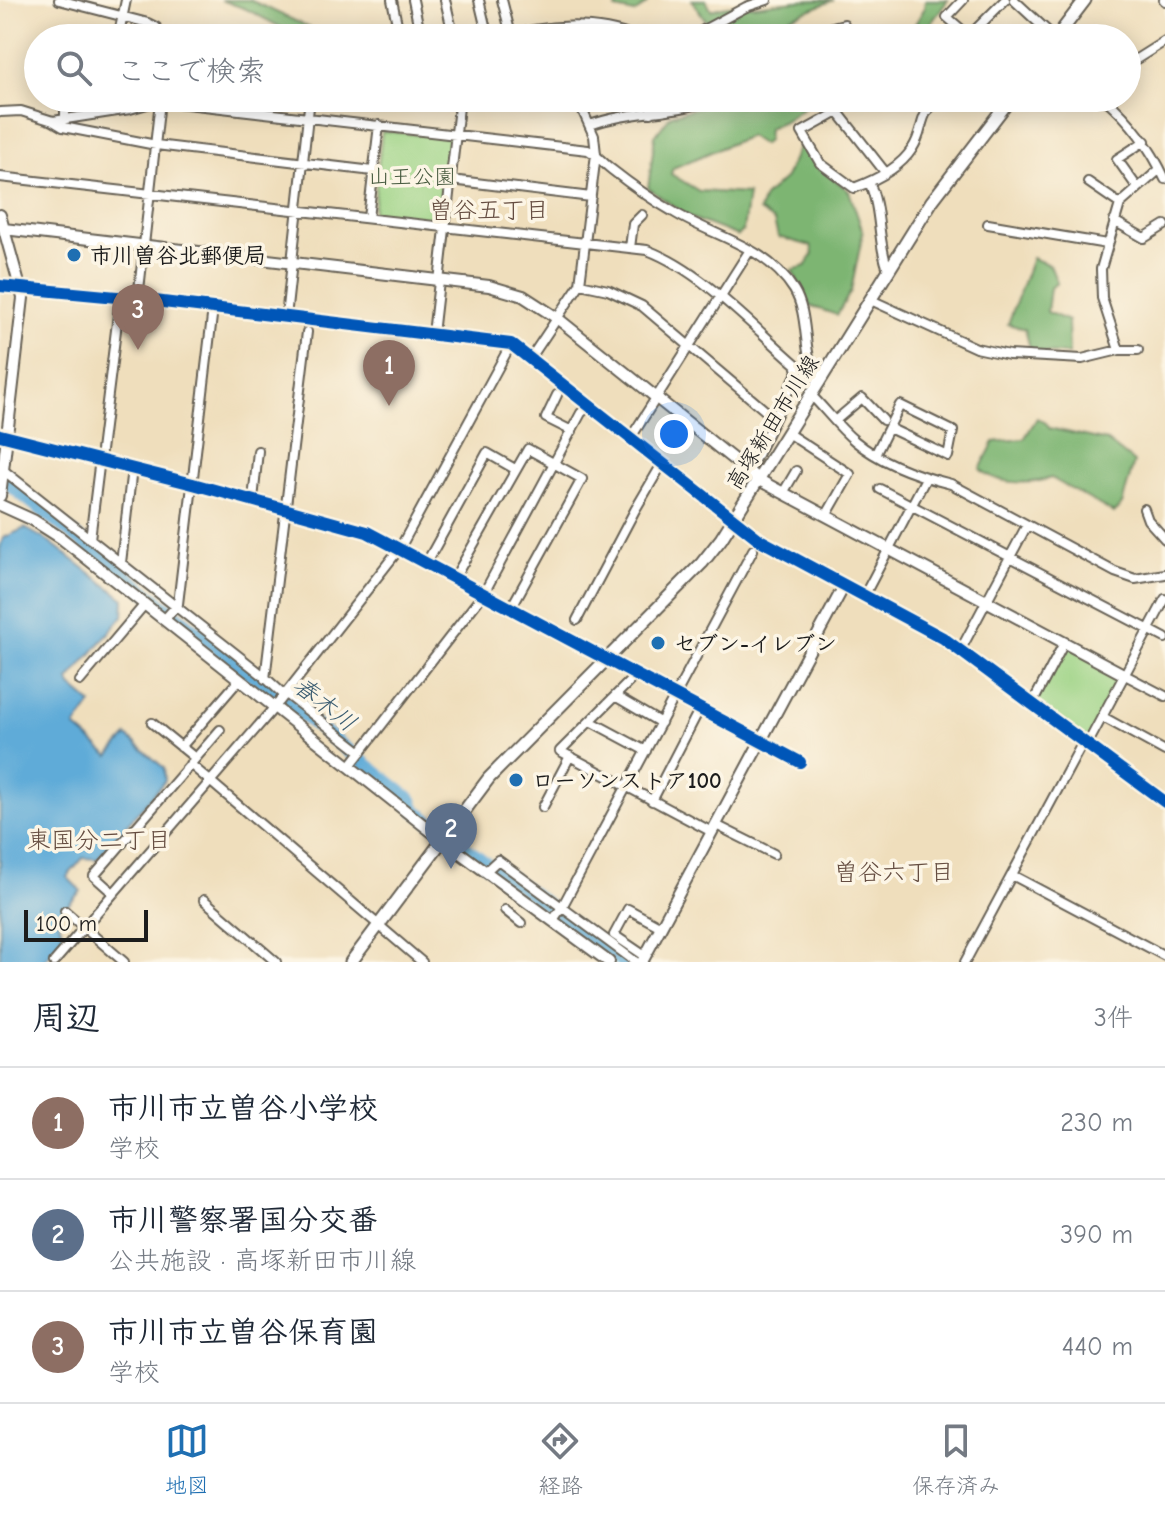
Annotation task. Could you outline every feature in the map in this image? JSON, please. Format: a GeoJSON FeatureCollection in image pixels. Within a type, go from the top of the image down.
{"type":"FeatureCollection","features":[{"type":"Feature","properties":{"kind":"main road"},"geometry":{"type":"LineString","coordinates":[[1067,24],[1085,0]]}},
{"type":"Feature","properties":{"kind":"main road","name":"高塚新田市川線"},"geometry":{"type":"LineString","coordinates":[[351,962],[489,778],[702,563],[734,521],[754,476],[789,434],[932,201],[1000,112]]}},
{"type":"Feature","properties":{"kind":"street"},"geometry":{"type":"LineString","coordinates":[[59,0],[124,15],[148,24]]}},
{"type":"Feature","properties":{"kind":"street"},"geometry":{"type":"LineString","coordinates":[[122,24],[126,0]]}},
{"type":"Feature","properties":{"kind":"street"},"geometry":{"type":"LineString","coordinates":[[392,0],[397,24]]}},
{"type":"Feature","properties":{"kind":"street"},"geometry":{"type":"LineString","coordinates":[[413,0],[418,24]]}},
{"type":"Feature","properties":{"kind":"street"},"geometry":{"type":"LineString","coordinates":[[445,0],[451,24]]}},
{"type":"Feature","properties":{"kind":"street"},"geometry":{"type":"LineString","coordinates":[[479,0],[485,24]]}},
{"type":"Feature","properties":{"kind":"street"},"geometry":{"type":"LineString","coordinates":[[502,0],[505,24]]}},
{"type":"Feature","properties":{"kind":"street"},"geometry":{"type":"LineString","coordinates":[[715,24],[767,0]]}},
{"type":"Feature","properties":{"kind":"street"},"geometry":{"type":"LineString","coordinates":[[955,24],[947,17],[963,0]]}},
{"type":"Feature","properties":{"kind":"street"},"geometry":{"type":"LineString","coordinates":[[981,24],[1005,0]]}},
{"type":"Feature","properties":{"kind":"street"},"geometry":{"type":"LineString","coordinates":[[1014,0],[1041,24]]}},
{"type":"Feature","properties":{"kind":"street"},"geometry":{"type":"LineString","coordinates":[[1141,56],[1165,41]]}},
{"type":"Feature","properties":{"kind":"street"},"geometry":{"type":"LineString","coordinates":[[0,112],[24,112]]}},
{"type":"Feature","properties":{"kind":"street"},"geometry":{"type":"LineString","coordinates":[[24,112],[63,127],[156,145],[373,171]]}},
{"type":"Feature","properties":{"kind":"street"},"geometry":{"type":"LineString","coordinates":[[65,112],[65,119]]}},
{"type":"Feature","properties":{"kind":"street"},"geometry":{"type":"LineString","coordinates":[[53,121],[110,112]]}},
{"type":"Feature","properties":{"kind":"street"},"geometry":{"type":"LineString","coordinates":[[138,299],[162,112]]}},
{"type":"Feature","properties":{"kind":"street"},"geometry":{"type":"LineString","coordinates":[[268,112],[588,150],[671,211],[763,257],[783,276],[800,301],[810,370],[820,383]]}},
{"type":"Feature","properties":{"kind":"street"},"geometry":{"type":"LineString","coordinates":[[286,317],[309,112]]}},
{"type":"Feature","properties":{"kind":"street"},"geometry":{"type":"LineString","coordinates":[[433,334],[459,112]]}},
{"type":"Feature","properties":{"kind":"street"},"geometry":{"type":"LineString","coordinates":[[530,359],[580,284],[596,154],[594,136],[584,112]]}},
{"type":"Feature","properties":{"kind":"street"},"geometry":{"type":"LineString","coordinates":[[590,125],[607,119],[658,112]]}},
{"type":"Feature","properties":{"kind":"street"},"geometry":{"type":"LineString","coordinates":[[885,172],[838,112],[802,132],[820,163],[854,188],[885,172],[912,149],[925,112]]}},
{"type":"Feature","properties":{"kind":"street"},"geometry":{"type":"LineString","coordinates":[[1120,112],[1145,141],[1165,179]]}},
{"type":"Feature","properties":{"kind":"street"},"geometry":{"type":"LineString","coordinates":[[368,218],[379,125]]}},
{"type":"Feature","properties":{"kind":"street"},"geometry":{"type":"LineString","coordinates":[[1137,187],[1117,159],[1145,141]]}},
{"type":"Feature","properties":{"kind":"street"},"geometry":{"type":"LineString","coordinates":[[1119,350],[1102,298],[1101,269],[1120,204],[1160,169]]}},
{"type":"Feature","properties":{"kind":"street"},"geometry":{"type":"LineString","coordinates":[[0,177],[647,250],[674,263],[720,298],[796,364],[798,371],[774,418],[754,476]]}},
{"type":"Feature","properties":{"kind":"street"},"geometry":{"type":"LineString","coordinates":[[451,180],[591,197]]}},
{"type":"Feature","properties":{"kind":"street"},"geometry":{"type":"LineString","coordinates":[[869,182],[876,197],[882,255],[889,272]]}},
{"type":"Feature","properties":{"kind":"street"},"geometry":{"type":"LineString","coordinates":[[1088,182],[1120,204]]}},
{"type":"Feature","properties":{"kind":"street"},"geometry":{"type":"LineString","coordinates":[[0,215],[23,298],[4,436],[1,485],[90,539],[121,563],[239,680],[281,700],[356,758],[444,835],[609,962]]}},
{"type":"Feature","properties":{"kind":"street"},"geometry":{"type":"LineString","coordinates":[[630,248],[633,224],[642,215]]}},
{"type":"Feature","properties":{"kind":"street"},"geometry":{"type":"LineString","coordinates":[[1114,221],[1144,238],[1165,225]]}},
{"type":"Feature","properties":{"kind":"street"},"geometry":{"type":"LineString","coordinates":[[988,224],[1107,244]]}},
{"type":"Feature","properties":{"kind":"street"},"geometry":{"type":"LineString","coordinates":[[2,229],[439,280],[503,289],[523,296],[557,318],[754,476],[1165,696]]}},
{"type":"Feature","properties":{"kind":"street"},"geometry":{"type":"LineString","coordinates":[[630,439],[750,250]]}},
{"type":"Feature","properties":{"kind":"street"},"geometry":{"type":"LineString","coordinates":[[580,284],[608,290],[642,306],[774,418]]}},
{"type":"Feature","properties":{"kind":"street"},"geometry":{"type":"LineString","coordinates":[[0,286],[138,299],[511,344],[760,540],[943,638],[1165,802]]}},
{"type":"Feature","properties":{"kind":"street"},"geometry":{"type":"LineString","coordinates":[[90,539],[120,298]]}},
{"type":"Feature","properties":{"kind":"street"},"geometry":{"type":"LineString","coordinates":[[871,300],[976,348],[1082,359],[1119,350],[1138,350]]}},
{"type":"Feature","properties":{"kind":"street"},"geometry":{"type":"LineString","coordinates":[[171,612],[193,484],[213,308]]}},
{"type":"Feature","properties":{"kind":"street"},"geometry":{"type":"LineString","coordinates":[[265,679],[298,377],[307,332]]}},
{"type":"Feature","properties":{"kind":"street"},"geometry":{"type":"LineString","coordinates":[[54,962],[281,700],[400,548],[511,344]]}},
{"type":"Feature","properties":{"kind":"street"},"geometry":{"type":"LineString","coordinates":[[557,395],[546,418],[572,431]]}},
{"type":"Feature","properties":{"kind":"street"},"geometry":{"type":"LineString","coordinates":[[812,396],[855,442],[875,455],[926,478],[951,484],[1115,572],[1135,579],[1165,574]]}},
{"type":"Feature","properties":{"kind":"street"},"geometry":{"type":"LineString","coordinates":[[836,420],[862,398],[883,420]]}},
{"type":"Feature","properties":{"kind":"street"},"geometry":{"type":"LineString","coordinates":[[875,455],[900,405],[953,431],[948,456],[889,428]]}},
{"type":"Feature","properties":{"kind":"street"},"geometry":{"type":"LineString","coordinates":[[356,758],[484,593],[581,413],[589,406]]}},
{"type":"Feature","properties":{"kind":"street"},"geometry":{"type":"LineString","coordinates":[[789,434],[850,474],[826,516]]}},
{"type":"Feature","properties":{"kind":"street"},"geometry":{"type":"LineString","coordinates":[[4,436],[367,532],[800,762]]}},
{"type":"Feature","properties":{"kind":"street"},"geometry":{"type":"LineString","coordinates":[[455,577],[528,449],[554,463],[582,479],[511,608]]}},
{"type":"Feature","properties":{"kind":"street"},"geometry":{"type":"LineString","coordinates":[[253,500],[258,451]]}},
{"type":"Feature","properties":{"kind":"street"},"geometry":{"type":"LineString","coordinates":[[427,562],[487,453],[515,469]]}},
{"type":"Feature","properties":{"kind":"street"},"geometry":{"type":"LineString","coordinates":[[577,620],[662,464]]}},
{"type":"Feature","properties":{"kind":"street"},"geometry":{"type":"LineString","coordinates":[[121,563],[132,468]]}},
{"type":"Feature","properties":{"kind":"street"},"geometry":{"type":"LineString","coordinates":[[783,493],[796,471]]}},
{"type":"Feature","properties":{"kind":"street"},"geometry":{"type":"LineString","coordinates":[[864,596],[926,478]]}},
{"type":"Feature","properties":{"kind":"street"},"geometry":{"type":"LineString","coordinates":[[880,489],[1165,638]]}},
{"type":"Feature","properties":{"kind":"street"},"geometry":{"type":"LineString","coordinates":[[0,505],[53,533],[145,604],[171,612],[265,679],[281,700],[356,758]]}},
{"type":"Feature","properties":{"kind":"street"},"geometry":{"type":"LineString","coordinates":[[1144,509],[1148,520],[1163,533],[1165,539]]}},
{"type":"Feature","properties":{"kind":"street"},"geometry":{"type":"LineString","coordinates":[[960,651],[1027,525]]}},
{"type":"Feature","properties":{"kind":"street"},"geometry":{"type":"LineString","coordinates":[[553,919],[562,908],[753,550]]}},
{"type":"Feature","properties":{"kind":"street"},"geometry":{"type":"LineString","coordinates":[[641,960],[844,586]]}},
{"type":"Feature","properties":{"kind":"street"},"geometry":{"type":"LineString","coordinates":[[965,962],[1085,744],[1103,717],[1165,599]]}},
{"type":"Feature","properties":{"kind":"street"},"geometry":{"type":"LineString","coordinates":[[80,681],[145,604]]}},
{"type":"Feature","properties":{"kind":"street"},"geometry":{"type":"LineString","coordinates":[[1032,704],[1064,643]]}},
{"type":"Feature","properties":{"kind":"street"},"geometry":{"type":"LineString","coordinates":[[635,676],[560,751],[652,801],[774,854]]}},
{"type":"Feature","properties":{"kind":"street"},"geometry":{"type":"LineString","coordinates":[[181,747],[239,680]]}},
{"type":"Feature","properties":{"kind":"street"},"geometry":{"type":"LineString","coordinates":[[615,696],[661,723]]}},
{"type":"Feature","properties":{"kind":"street"},"geometry":{"type":"LineString","coordinates":[[652,801],[699,710]]}},
{"type":"Feature","properties":{"kind":"street"},"geometry":{"type":"LineString","coordinates":[[1103,717],[1165,751]]}},
{"type":"Feature","properties":{"kind":"street"},"geometry":{"type":"LineString","coordinates":[[590,721],[646,751]]}},
{"type":"Feature","properties":{"kind":"street"},"geometry":{"type":"LineString","coordinates":[[152,723],[181,747],[211,781],[422,962]]}},
{"type":"Feature","properties":{"kind":"street"},"geometry":{"type":"LineString","coordinates":[[113,893],[94,876],[220,730]]}},
{"type":"Feature","properties":{"kind":"street"},"geometry":{"type":"LineString","coordinates":[[543,807],[570,756]]}},
{"type":"Feature","properties":{"kind":"street"},"geometry":{"type":"LineString","coordinates":[[489,867],[498,860],[562,908],[641,960]]}},
{"type":"Feature","properties":{"kind":"street"},"geometry":{"type":"LineString","coordinates":[[1012,875],[1165,956]]}},
{"type":"Feature","properties":{"kind":"street"},"geometry":{"type":"LineString","coordinates":[[204,900],[276,962]]}},
{"type":"Feature","properties":{"kind":"street"},"geometry":{"type":"LineString","coordinates":[[641,960],[614,935],[628,909],[661,927]]}},
{"type":"Feature","properties":{"kind":"street"},"geometry":{"type":"LineString","coordinates":[[505,910],[521,923]]}},
{"type":"Feature","properties":{"kind":"street"},"geometry":{"type":"LineString","coordinates":[[65,911],[124,962]]}},
{"type":"Feature","properties":{"kind":"green space"},"geometry":{"type":"Polygon","coordinates":[[[221,0],[250,0],[302,24],[274,24],[221,0]]]}},
{"type":"Feature","properties":{"kind":"green space"},"geometry":{"type":"Polygon","coordinates":[[[619,0],[648,0],[634,13],[616,9],[619,0]]]}},
{"type":"Feature","properties":{"kind":"green space"},"geometry":{"type":"Polygon","coordinates":[[[692,0],[706,0],[711,10],[834,0],[774,24],[708,24],[692,0]]]}},
{"type":"Feature","properties":{"kind":"green space"},"geometry":{"type":"Polygon","coordinates":[[[925,0],[948,0],[932,24],[915,24],[924,9],[925,0]]]}},
{"type":"Feature","properties":{"kind":"green space"},"geometry":{"type":"Polygon","coordinates":[[[681,112],[797,112],[768,128],[767,141],[762,145],[749,136],[673,168],[671,174],[699,191],[748,194],[743,231],[738,236],[689,217],[648,188],[655,136],[671,115],[681,112]]]}},
{"type":"Feature","properties":{"kind":"green space","name":"山王公園"},"geometry":{"type":"Polygon","coordinates":[[[382,131],[452,138],[443,222],[373,214],[382,131]]]}},
{"type":"Feature","properties":{"kind":"green space"},"geometry":{"type":"Polygon","coordinates":[[[804,142],[819,167],[849,191],[863,232],[851,291],[837,315],[810,306],[792,270],[806,266],[813,254],[811,246],[778,237],[774,221],[759,211],[764,197],[785,178],[800,144],[804,142]]]}},
{"type":"Feature","properties":{"kind":"green space"},"geometry":{"type":"Polygon","coordinates":[[[1032,258],[1050,265],[1057,283],[1050,288],[1047,312],[1068,321],[1069,354],[1031,352],[1025,329],[1008,324],[1032,258]]]}},
{"type":"Feature","properties":{"kind":"green space"},"geometry":{"type":"Polygon","coordinates":[[[1037,418],[1049,428],[1107,441],[1134,462],[1122,504],[1114,513],[1051,478],[1033,482],[1004,481],[980,469],[994,442],[1024,439],[1037,418]]]}},
{"type":"Feature","properties":{"kind":"green space"},"geometry":{"type":"Polygon","coordinates":[[[1064,643],[1125,675],[1087,745],[1032,704],[1064,643]]]}},
{"type":"Feature","properties":{"kind":"water"},"geometry":{"type":"Polygon","coordinates":[[[25,528],[50,542],[124,599],[123,616],[69,680],[71,686],[92,704],[75,727],[109,756],[127,736],[164,768],[165,781],[97,859],[83,858],[67,877],[81,891],[57,916],[64,937],[43,962],[0,962],[0,548],[3,538],[25,528]]]}},
{"type":"Feature","properties":{"kind":"waterway","name":"春木川"},"geometry":{"type":"LineString","coordinates":[[0,477],[411,800],[415,810],[624,962]]}},
{"type":"Feature","properties":{"kind":"cycle path"},"geometry":{"type":"LineString","coordinates":[[0,286],[138,299],[511,344],[760,540],[943,638],[1165,802]]}},
{"type":"Feature","properties":{"kind":"cycle path"},"geometry":{"type":"LineString","coordinates":[[0,435],[367,532],[800,762]]}},
{"type":"Feature","properties":{"kind":"place","name":"市川曽谷北郵便局"},"geometry":{"type":"Point","coordinates":[74,255]}},
{"type":"Feature","properties":{"kind":"place","name":"市川市立曽谷保育園"},"geometry":{"type":"Point","coordinates":[138,350]}},
{"type":"Feature","properties":{"kind":"place","name":"市川市立曽谷小学校"},"geometry":{"type":"Point","coordinates":[389,406]}},
{"type":"Feature","properties":{"kind":"place","name":"セブン-イレブン"},"geometry":{"type":"Point","coordinates":[658,643]}},
{"type":"Feature","properties":{"kind":"place","name":"ローソンストア100"},"geometry":{"type":"Point","coordinates":[516,780]}},
{"type":"Feature","properties":{"kind":"place","name":"市川警察署国分交番"},"geometry":{"type":"Point","coordinates":[451,869]}},
{"type":"Feature","properties":{"kind":"district","name":"曽谷五丁目"},"geometry":{"type":"Point","coordinates":[489,210]}},
{"type":"Feature","properties":{"kind":"district","name":"東国分二丁目"},"geometry":{"type":"Point","coordinates":[99,840]}},
{"type":"Feature","properties":{"kind":"district","name":"曽谷六丁目"},"geometry":{"type":"Point","coordinates":[894,872]}}]}
